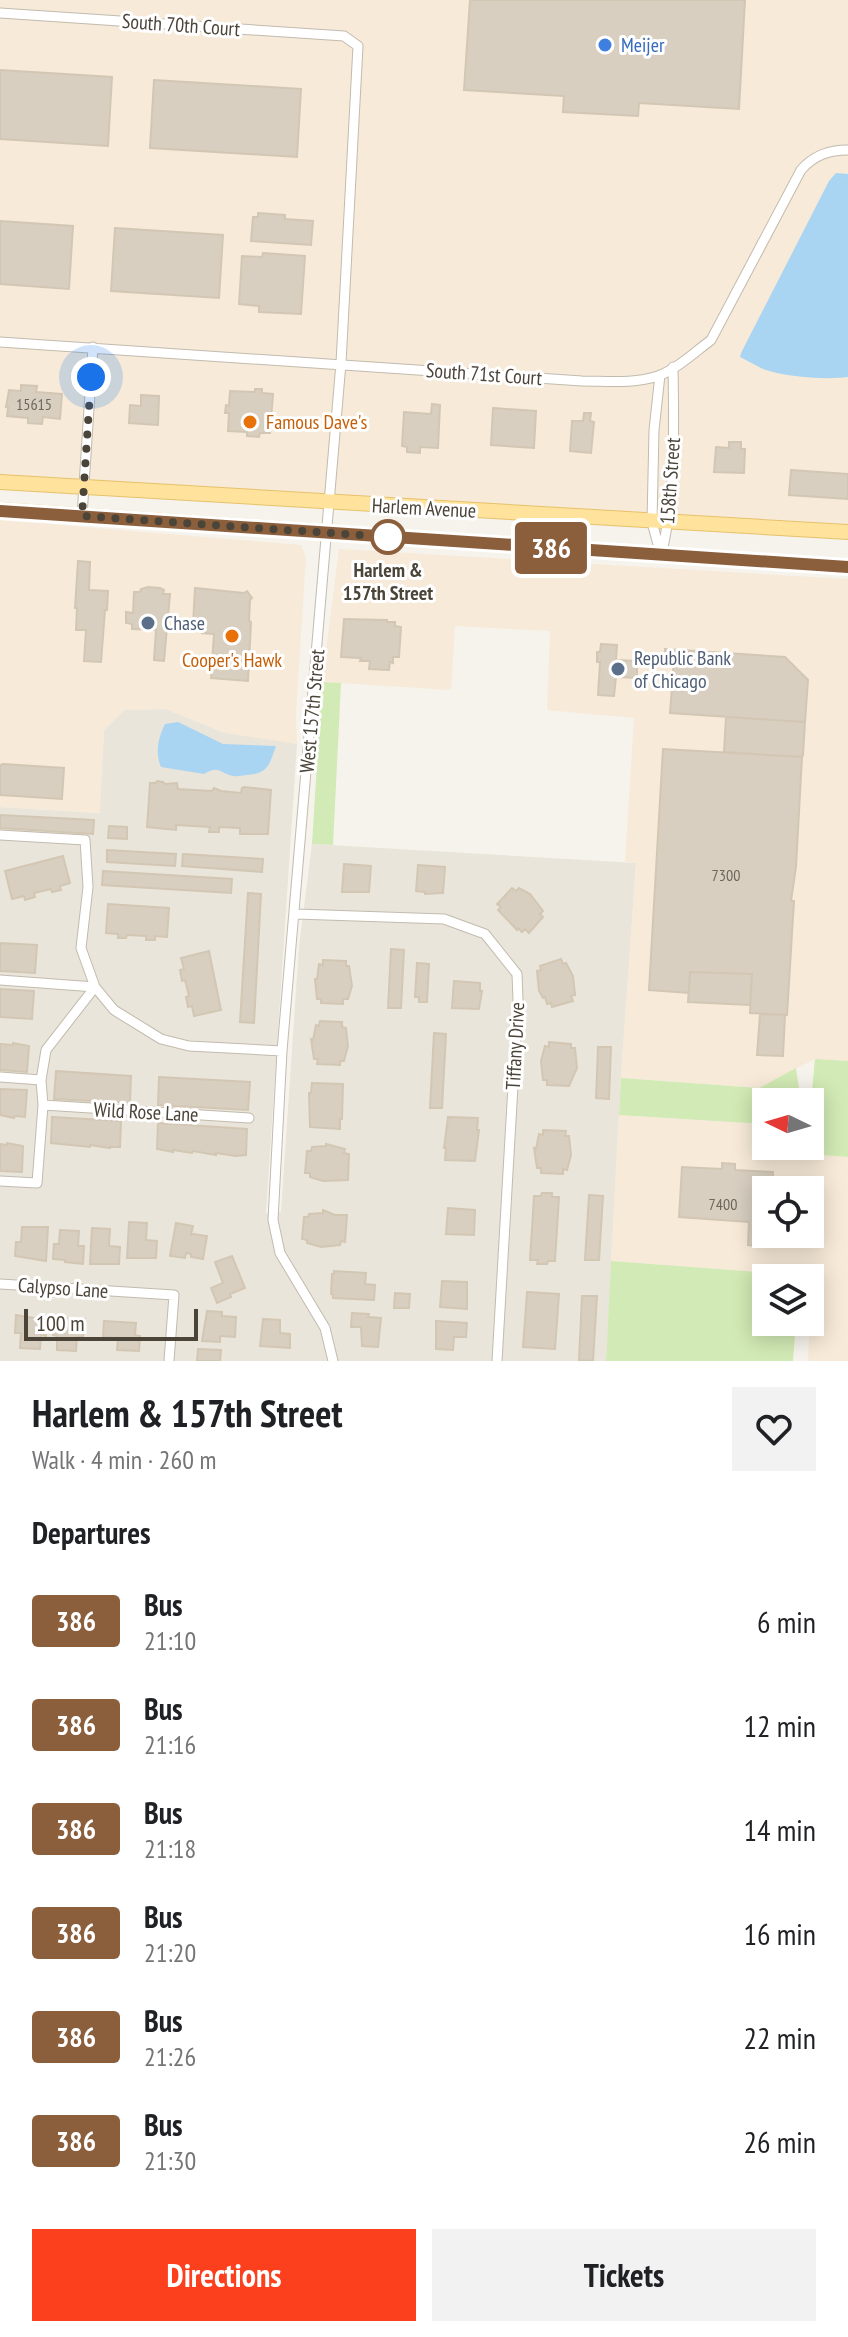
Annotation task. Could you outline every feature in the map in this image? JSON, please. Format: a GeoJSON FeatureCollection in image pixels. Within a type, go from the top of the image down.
{"type":"FeatureCollection","features":[{"type":"Feature","properties":{"kind":"main road","name":"Harlem Avenue"},"geometry":{"type":"LineString","coordinates":[[0,482],[848,532]]}},
{"type":"Feature","properties":{"kind":"main road","name":"Harlem Avenue"},"geometry":{"type":"LineString","coordinates":[[0,510],[848,567]]}},
{"type":"Feature","properties":{"kind":"street","name":"South 70th Court"},"geometry":{"type":"LineString","coordinates":[[0,13],[344,36],[358,46]]}},
{"type":"Feature","properties":{"kind":"street","name":"West 157th Street"},"geometry":{"type":"LineString","coordinates":[[333,1361],[325,1328],[280,1253],[273,1220],[282,1051],[341,363],[358,46]]}},
{"type":"Feature","properties":{"kind":"street","name":"South 71st Court"},"geometry":{"type":"LineString","coordinates":[[0,342],[582,381],[635,381],[660,375],[711,340],[801,170],[824,153],[848,150]]}},
{"type":"Feature","properties":{"kind":"street"},"geometry":{"type":"LineString","coordinates":[[82,516],[93,347]]}},
{"type":"Feature","properties":{"kind":"street","name":"158th Street"},"geometry":{"type":"LineString","coordinates":[[661,556],[669,522],[674,431],[673,367]]}},
{"type":"Feature","properties":{"kind":"street","name":"158th Street"},"geometry":{"type":"LineString","coordinates":[[660,375],[654,430],[652,522],[661,556]]}},
{"type":"Feature","properties":{"kind":"street"},"geometry":{"type":"LineString","coordinates":[[0,835],[85,840],[88,887],[81,948],[95,987],[114,1010],[161,1039],[189,1046],[282,1051]]}},
{"type":"Feature","properties":{"kind":"street","name":"Tiffany Drive"},"geometry":{"type":"LineString","coordinates":[[296,914],[444,919],[485,934],[517,974],[497,1361]]}},
{"type":"Feature","properties":{"kind":"street"},"geometry":{"type":"LineString","coordinates":[[0,980],[95,987]]}},
{"type":"Feature","properties":{"kind":"street"},"geometry":{"type":"LineString","coordinates":[[0,1181],[37,1183],[43,1105],[41,1080],[46,1050],[95,987]]}},
{"type":"Feature","properties":{"kind":"street"},"geometry":{"type":"LineString","coordinates":[[0,1077],[41,1080]]}},
{"type":"Feature","properties":{"kind":"street","name":"Wild Rose Lane"},"geometry":{"type":"LineString","coordinates":[[43,1105],[249,1118]]}},
{"type":"Feature","properties":{"kind":"street","name":"Calypso Lane"},"geometry":{"type":"LineString","coordinates":[[0,1284],[174,1295],[169,1361]]}},
{"type":"Feature","properties":{"kind":"shaded area"},"geometry":{"type":"Polygon","coordinates":[[[0,0],[848,0],[848,524],[0,475],[0,0]]]}},
{"type":"Feature","properties":{"kind":"shaded area"},"geometry":{"type":"Polygon","coordinates":[[[0,520],[301,545],[306,558],[296,713],[297,744],[225,733],[166,709],[124,710],[104,730],[100,813],[0,807],[0,520]]]}},
{"type":"Feature","properties":{"kind":"shaded area"},"geometry":{"type":"Polygon","coordinates":[[[339,549],[848,579],[848,1061],[815,1059],[759,1088],[621,1078],[636,863],[625,861],[634,718],[547,710],[550,631],[455,626],[451,690],[322,682],[339,549]]]}},
{"type":"Feature","properties":{"kind":"shaded area"},"geometry":{"type":"Polygon","coordinates":[[[166,709],[225,733],[280,737],[297,744],[266,1213],[281,1212],[299,946],[312,844],[636,863],[606,1361],[0,1361],[0,807],[99,813],[104,730],[124,710],[166,709]]]}},
{"type":"Feature","properties":{"kind":"shaded area"},"geometry":{"type":"Polygon","coordinates":[[[619,1115],[752,1123],[752,1160],[824,1160],[824,1155],[848,1157],[848,1361],[808,1361],[809,1336],[824,1336],[824,1264],[752,1264],[752,1272],[611,1261],[619,1115]]]}},
{"type":"Feature","properties":{"kind":"green space"},"geometry":{"type":"Polygon","coordinates":[[[322,682],[341,683],[333,845],[312,844],[322,682]]]}},
{"type":"Feature","properties":{"kind":"green space"},"geometry":{"type":"Polygon","coordinates":[[[815,1059],[848,1061],[848,1157],[824,1155],[824,1088],[812,1088],[815,1059]]]}},
{"type":"Feature","properties":{"kind":"green space"},"geometry":{"type":"Polygon","coordinates":[[[796,1068],[799,1088],[759,1088],[796,1068]]]}},
{"type":"Feature","properties":{"kind":"green space"},"geometry":{"type":"Polygon","coordinates":[[[621,1078],[759,1088],[752,1088],[752,1123],[619,1115],[621,1078]]]}},
{"type":"Feature","properties":{"kind":"green space"},"geometry":{"type":"Polygon","coordinates":[[[611,1261],[752,1272],[752,1336],[795,1336],[793,1361],[606,1361],[611,1261]]]}},
{"type":"Feature","properties":{"kind":"water"},"geometry":{"type":"Polygon","coordinates":[[[836,173],[848,174],[848,377],[805,377],[763,369],[740,357],[741,353],[829,181],[836,173]]]}},
{"type":"Feature","properties":{"kind":"water"},"geometry":{"type":"Polygon","coordinates":[[[178,722],[223,744],[276,746],[267,767],[254,774],[236,776],[217,770],[204,774],[161,767],[158,751],[163,729],[165,724],[178,722]]]}},
{"type":"Feature","properties":{"kind":"building","name":"Meijer"},"geometry":{"type":"Polygon","coordinates":[[[470,0],[745,0],[739,109],[639,103],[638,116],[563,112],[564,96],[464,90],[470,0]]]}},
{"type":"Feature","properties":{"kind":"building"},"geometry":{"type":"Polygon","coordinates":[[[0,70],[112,77],[108,146],[0,139],[0,70]]]}},
{"type":"Feature","properties":{"kind":"building"},"geometry":{"type":"Polygon","coordinates":[[[154,80],[301,89],[297,157],[150,148],[154,80]]]}},
{"type":"Feature","properties":{"kind":"building"},"geometry":{"type":"Polygon","coordinates":[[[258,213],[313,221],[311,245],[251,241],[253,217],[258,217],[258,213]]]}},
{"type":"Feature","properties":{"kind":"building"},"geometry":{"type":"Polygon","coordinates":[[[0,221],[73,226],[69,289],[0,284],[0,221]]]}},
{"type":"Feature","properties":{"kind":"building"},"geometry":{"type":"Polygon","coordinates":[[[115,228],[223,235],[219,298],[111,291],[115,228]]]}},
{"type":"Feature","properties":{"kind":"building"},"geometry":{"type":"Polygon","coordinates":[[[263,253],[305,256],[301,314],[259,312],[259,306],[239,304],[242,256],[262,257],[263,253]]]}},
{"type":"Feature","properties":{"kind":"building"},"geometry":{"type":"Polygon","coordinates":[[[21,385],[37,386],[36,392],[62,394],[60,419],[43,417],[42,424],[28,423],[28,418],[7,416],[9,390],[21,391],[21,385]]]}},
{"type":"Feature","properties":{"kind":"building","name":"Famous Dave's"},"geometry":{"type":"Polygon","coordinates":[[[255,389],[273,394],[270,433],[260,433],[259,437],[247,436],[247,432],[228,431],[229,413],[225,413],[230,391],[255,392],[255,389]]]}},
{"type":"Feature","properties":{"kind":"building"},"geometry":{"type":"Polygon","coordinates":[[[141,395],[159,396],[158,425],[129,423],[130,405],[141,406],[141,395]]]}},
{"type":"Feature","properties":{"kind":"building"},"geometry":{"type":"Polygon","coordinates":[[[432,404],[440,405],[438,448],[420,447],[420,453],[407,452],[407,447],[402,446],[404,412],[431,414],[432,404]]]}},
{"type":"Feature","properties":{"kind":"building"},"geometry":{"type":"Polygon","coordinates":[[[493,408],[536,411],[534,448],[491,445],[493,408]]]}},
{"type":"Feature","properties":{"kind":"building"},"geometry":{"type":"Polygon","coordinates":[[[584,413],[591,413],[590,421],[594,422],[591,453],[570,451],[572,421],[583,421],[584,413]]]}},
{"type":"Feature","properties":{"kind":"building"},"geometry":{"type":"Polygon","coordinates":[[[729,442],[741,442],[741,449],[745,449],[744,473],[714,472],[716,447],[729,448],[729,442]]]}},
{"type":"Feature","properties":{"kind":"building"},"geometry":{"type":"Polygon","coordinates":[[[791,470],[848,474],[848,499],[789,495],[791,470]]]}},
{"type":"Feature","properties":{"kind":"building"},"geometry":{"type":"Polygon","coordinates":[[[78,561],[90,562],[89,590],[108,591],[101,662],[84,661],[86,630],[76,630],[78,561]]]}},
{"type":"Feature","properties":{"kind":"building","name":"Chase"},"geometry":{"type":"Polygon","coordinates":[[[148,587],[160,588],[164,590],[163,594],[170,594],[164,661],[154,660],[156,630],[132,629],[132,624],[126,623],[126,612],[133,613],[134,592],[148,587]]]}},
{"type":"Feature","properties":{"kind":"building","name":"Cooper's Hawk"},"geometry":{"type":"Polygon","coordinates":[[[195,588],[247,591],[252,598],[248,681],[211,678],[214,634],[202,633],[203,626],[193,625],[195,588]]]}},
{"type":"Feature","properties":{"kind":"building"},"geometry":{"type":"Polygon","coordinates":[[[344,619],[387,620],[401,627],[399,657],[393,657],[389,670],[369,669],[370,661],[360,661],[361,658],[341,657],[344,619]]]}},
{"type":"Feature","properties":{"kind":"building","name":"Republic Bank of Chicago"},"geometry":{"type":"Polygon","coordinates":[[[601,644],[617,645],[616,660],[637,661],[637,678],[616,677],[614,696],[598,695],[600,662],[597,662],[597,652],[600,652],[601,644]]]}},
{"type":"Feature","properties":{"kind":"building"},"geometry":{"type":"Polygon","coordinates":[[[665,649],[785,657],[808,680],[805,722],[670,713],[674,659],[664,659],[665,649]]]}},
{"type":"Feature","properties":{"kind":"building"},"geometry":{"type":"Polygon","coordinates":[[[726,717],[805,722],[802,757],[724,752],[726,717]]]}},
{"type":"Feature","properties":{"kind":"building"},"geometry":{"type":"Polygon","coordinates":[[[663,749],[802,757],[791,901],[794,901],[787,1015],[750,1013],[752,974],[690,972],[689,993],[649,990],[663,749]]]}},
{"type":"Feature","properties":{"kind":"building"},"geometry":{"type":"Polygon","coordinates":[[[0,765],[64,768],[62,799],[0,795],[0,765]]]}},
{"type":"Feature","properties":{"kind":"building"},"geometry":{"type":"Polygon","coordinates":[[[150,783],[177,783],[178,789],[212,791],[214,788],[241,793],[244,787],[271,790],[268,834],[240,834],[240,828],[219,827],[219,832],[209,832],[210,827],[176,825],[176,830],[147,827],[150,783]]]}},
{"type":"Feature","properties":{"kind":"building"},"geometry":{"type":"Polygon","coordinates":[[[0,815],[94,820],[93,834],[0,828],[0,815]]]}},
{"type":"Feature","properties":{"kind":"building"},"geometry":{"type":"Polygon","coordinates":[[[109,826],[127,827],[127,839],[108,838],[109,826]]]}},
{"type":"Feature","properties":{"kind":"building"},"geometry":{"type":"Polygon","coordinates":[[[107,850],[176,854],[175,866],[107,862],[107,850]]]}},
{"type":"Feature","properties":{"kind":"building"},"geometry":{"type":"Polygon","coordinates":[[[183,854],[263,859],[262,872],[182,866],[183,854]]]}},
{"type":"Feature","properties":{"kind":"building"},"geometry":{"type":"Polygon","coordinates":[[[63,856],[70,883],[60,886],[61,890],[34,893],[35,897],[25,900],[24,896],[12,899],[5,871],[63,856]]]}},
{"type":"Feature","properties":{"kind":"building"},"geometry":{"type":"Polygon","coordinates":[[[344,864],[371,866],[369,892],[342,892],[344,864]]]}},
{"type":"Feature","properties":{"kind":"building"},"geometry":{"type":"Polygon","coordinates":[[[418,865],[445,867],[443,893],[416,891],[418,865]]]}},
{"type":"Feature","properties":{"kind":"building"},"geometry":{"type":"Polygon","coordinates":[[[103,871],[232,879],[231,893],[102,885],[103,871]]]}},
{"type":"Feature","properties":{"kind":"building"},"geometry":{"type":"Polygon","coordinates":[[[512,888],[530,894],[543,911],[540,914],[543,917],[529,933],[525,929],[522,932],[517,930],[498,910],[501,907],[497,904],[512,888]]]}},
{"type":"Feature","properties":{"kind":"building"},"geometry":{"type":"Polygon","coordinates":[[[248,893],[261,894],[254,1023],[240,1022],[248,893]]]}},
{"type":"Feature","properties":{"kind":"building"},"geometry":{"type":"Polygon","coordinates":[[[108,904],[169,908],[167,937],[155,936],[155,940],[146,940],[146,936],[118,938],[118,934],[106,933],[108,904]]]}},
{"type":"Feature","properties":{"kind":"building"},"geometry":{"type":"Polygon","coordinates":[[[0,943],[37,945],[35,973],[0,971],[0,943]]]}},
{"type":"Feature","properties":{"kind":"building"},"geometry":{"type":"Polygon","coordinates":[[[391,949],[404,950],[401,1008],[388,1008],[391,949]]]}},
{"type":"Feature","properties":{"kind":"building"},"geometry":{"type":"Polygon","coordinates":[[[209,951],[221,1010],[194,1016],[192,1006],[188,1007],[185,980],[182,981],[180,970],[184,969],[181,958],[209,951]]]}},
{"type":"Feature","properties":{"kind":"building"},"geometry":{"type":"Polygon","coordinates":[[[561,959],[573,976],[575,995],[571,996],[573,1001],[552,1007],[539,991],[537,971],[541,970],[540,966],[561,959]]]}},
{"type":"Feature","properties":{"kind":"building"},"geometry":{"type":"Polygon","coordinates":[[[323,960],[346,961],[346,966],[349,966],[352,986],[343,1004],[321,1003],[321,999],[317,999],[315,979],[323,960]]]}},
{"type":"Feature","properties":{"kind":"building"},"geometry":{"type":"Polygon","coordinates":[[[417,963],[429,964],[427,1002],[419,1002],[419,997],[415,997],[417,963]]]}},
{"type":"Feature","properties":{"kind":"building"},"geometry":{"type":"Polygon","coordinates":[[[690,972],[752,974],[750,1005],[688,1002],[690,972]]]}},
{"type":"Feature","properties":{"kind":"building"},"geometry":{"type":"Polygon","coordinates":[[[454,981],[480,983],[479,1009],[452,1008],[454,981]]]}},
{"type":"Feature","properties":{"kind":"building"},"geometry":{"type":"Polygon","coordinates":[[[0,989],[34,991],[32,1019],[0,1017],[0,989]]]}},
{"type":"Feature","properties":{"kind":"building"},"geometry":{"type":"Polygon","coordinates":[[[760,1014],[785,1015],[783,1056],[757,1055],[760,1014]]]}},
{"type":"Feature","properties":{"kind":"building"},"geometry":{"type":"Polygon","coordinates":[[[320,1021],[342,1022],[342,1027],[346,1028],[348,1046],[340,1065],[317,1064],[318,1059],[314,1059],[311,1039],[320,1021]]]}},
{"type":"Feature","properties":{"kind":"building"},"geometry":{"type":"Polygon","coordinates":[[[434,1033],[446,1034],[442,1108],[430,1108],[434,1033]]]}},
{"type":"Feature","properties":{"kind":"building"},"geometry":{"type":"Polygon","coordinates":[[[549,1042],[571,1044],[571,1048],[575,1048],[577,1068],[569,1086],[547,1085],[547,1080],[543,1080],[541,1061],[549,1042]]]}},
{"type":"Feature","properties":{"kind":"building"},"geometry":{"type":"Polygon","coordinates":[[[0,1044],[29,1046],[27,1072],[0,1070],[0,1044]]]}},
{"type":"Feature","properties":{"kind":"building"},"geometry":{"type":"Polygon","coordinates":[[[598,1047],[611,1047],[609,1099],[596,1098],[598,1047]]]}},
{"type":"Feature","properties":{"kind":"building"},"geometry":{"type":"Polygon","coordinates":[[[56,1071],[131,1076],[130,1103],[54,1099],[56,1071]]]}},
{"type":"Feature","properties":{"kind":"building"},"geometry":{"type":"Polygon","coordinates":[[[159,1077],[250,1082],[248,1110],[158,1105],[159,1077]]]}},
{"type":"Feature","properties":{"kind":"building"},"geometry":{"type":"Polygon","coordinates":[[[312,1083],[343,1084],[340,1129],[310,1127],[309,1093],[312,1083]]]}},
{"type":"Feature","properties":{"kind":"building"},"geometry":{"type":"Polygon","coordinates":[[[0,1089],[27,1090],[25,1117],[0,1115],[0,1089]]]}},
{"type":"Feature","properties":{"kind":"building"},"geometry":{"type":"Polygon","coordinates":[[[52,1117],[121,1121],[120,1147],[51,1143],[52,1117]]]}},
{"type":"Feature","properties":{"kind":"building"},"geometry":{"type":"Polygon","coordinates":[[[448,1117],[478,1118],[475,1161],[445,1160],[448,1117]]]}},
{"type":"Feature","properties":{"kind":"building"},"geometry":{"type":"Polygon","coordinates":[[[158,1123],[247,1129],[246,1155],[157,1149],[158,1123]]]}},
{"type":"Feature","properties":{"kind":"building"},"geometry":{"type":"Polygon","coordinates":[[[543,1130],[566,1131],[565,1136],[569,1136],[571,1155],[563,1174],[541,1173],[541,1168],[537,1168],[534,1148],[543,1130]]]}},
{"type":"Feature","properties":{"kind":"building"},"geometry":{"type":"Polygon","coordinates":[[[0,1144],[23,1146],[22,1172],[0,1171],[0,1144]]]}},
{"type":"Feature","properties":{"kind":"building"},"geometry":{"type":"Polygon","coordinates":[[[326,1144],[345,1149],[344,1153],[349,1154],[348,1180],[323,1181],[305,1173],[307,1151],[326,1144]]]}},
{"type":"Feature","properties":{"kind":"building"},"geometry":{"type":"Polygon","coordinates":[[[722,1163],[735,1164],[735,1170],[773,1172],[773,1176],[752,1176],[752,1245],[748,1245],[749,1222],[679,1217],[682,1167],[722,1169],[722,1163]]]}},
{"type":"Feature","properties":{"kind":"building"},"geometry":{"type":"Polygon","coordinates":[[[542,1193],[559,1197],[555,1261],[537,1264],[538,1260],[530,1260],[534,1196],[541,1196],[542,1193]]]}},
{"type":"Feature","properties":{"kind":"building"},"geometry":{"type":"Polygon","coordinates":[[[589,1195],[603,1196],[599,1260],[585,1260],[589,1195]]]}},
{"type":"Feature","properties":{"kind":"building"},"geometry":{"type":"Polygon","coordinates":[[[448,1208],[475,1210],[474,1235],[446,1234],[448,1208]]]}},
{"type":"Feature","properties":{"kind":"building"},"geometry":{"type":"Polygon","coordinates":[[[323,1210],[335,1215],[347,1215],[345,1242],[341,1241],[340,1245],[321,1247],[302,1239],[304,1217],[323,1213],[323,1210]]]}},
{"type":"Feature","properties":{"kind":"building"},"geometry":{"type":"Polygon","coordinates":[[[129,1222],[147,1223],[146,1240],[157,1241],[156,1258],[127,1258],[129,1222]]]}},
{"type":"Feature","properties":{"kind":"building"},"geometry":{"type":"Polygon","coordinates":[[[176,1223],[193,1226],[191,1235],[207,1236],[203,1259],[186,1253],[185,1258],[170,1256],[176,1223]]]}},
{"type":"Feature","properties":{"kind":"building"},"geometry":{"type":"Polygon","coordinates":[[[22,1227],[48,1227],[46,1261],[15,1256],[16,1242],[21,1242],[22,1227]]]}},
{"type":"Feature","properties":{"kind":"building"},"geometry":{"type":"Polygon","coordinates":[[[92,1228],[110,1229],[109,1246],[120,1247],[119,1264],[90,1264],[92,1228]]]}},
{"type":"Feature","properties":{"kind":"building"},"geometry":{"type":"Polygon","coordinates":[[[60,1230],[79,1231],[78,1246],[84,1246],[83,1264],[53,1259],[54,1244],[59,1244],[60,1230]]]}},
{"type":"Feature","properties":{"kind":"building"},"geometry":{"type":"Polygon","coordinates":[[[232,1256],[245,1288],[217,1303],[211,1288],[223,1283],[215,1262],[232,1256]]]}},
{"type":"Feature","properties":{"kind":"building"},"geometry":{"type":"Polygon","coordinates":[[[334,1271],[366,1273],[365,1284],[375,1285],[374,1300],[333,1298],[334,1271]]]}},
{"type":"Feature","properties":{"kind":"building"},"geometry":{"type":"Polygon","coordinates":[[[442,1281],[467,1282],[467,1309],[440,1307],[442,1281]]]}},
{"type":"Feature","properties":{"kind":"building"},"geometry":{"type":"Polygon","coordinates":[[[527,1292],[559,1294],[555,1349],[523,1347],[527,1292]]]}},
{"type":"Feature","properties":{"kind":"building"},"geometry":{"type":"Polygon","coordinates":[[[395,1293],[410,1294],[409,1308],[394,1308],[395,1293]]]}},
{"type":"Feature","properties":{"kind":"building"},"geometry":{"type":"Polygon","coordinates":[[[582,1296],[597,1296],[593,1361],[579,1360],[582,1296]]]}},
{"type":"Feature","properties":{"kind":"building"},"geometry":{"type":"Polygon","coordinates":[[[207,1311],[236,1317],[235,1337],[220,1336],[220,1342],[202,1341],[207,1311]]]}},
{"type":"Feature","properties":{"kind":"building"},"geometry":{"type":"Polygon","coordinates":[[[352,1313],[381,1318],[378,1347],[362,1346],[361,1327],[351,1327],[352,1313]]]}},
{"type":"Feature","properties":{"kind":"building"},"geometry":{"type":"Polygon","coordinates":[[[16,1315],[47,1320],[46,1336],[41,1335],[40,1349],[20,1348],[21,1333],[15,1333],[16,1315]]]}},
{"type":"Feature","properties":{"kind":"building"},"geometry":{"type":"Polygon","coordinates":[[[66,1318],[85,1319],[83,1337],[77,1337],[76,1351],[57,1350],[57,1336],[53,1335],[54,1320],[66,1321],[66,1318]]]}},
{"type":"Feature","properties":{"kind":"building"},"geometry":{"type":"Polygon","coordinates":[[[263,1319],[280,1320],[280,1333],[290,1334],[290,1348],[260,1346],[263,1319]]]}},
{"type":"Feature","properties":{"kind":"building"},"geometry":{"type":"Polygon","coordinates":[[[104,1321],[136,1323],[135,1335],[140,1336],[139,1351],[117,1350],[118,1338],[103,1337],[104,1321]]]}},
{"type":"Feature","properties":{"kind":"building"},"geometry":{"type":"Polygon","coordinates":[[[436,1321],[467,1323],[466,1337],[454,1337],[453,1350],[436,1349],[436,1321]]]}},
{"type":"Feature","properties":{"kind":"building"},"geometry":{"type":"Polygon","coordinates":[[[198,1349],[221,1350],[220,1361],[197,1361],[198,1349]]]}},
{"type":"Feature","properties":{"kind":"bus line","name":"386"},"geometry":{"type":"LineString","coordinates":[[0,511],[848,567]]}},
{"type":"Feature","properties":{"kind":"place","name":"Meijer"},"geometry":{"type":"Point","coordinates":[605,45]}},
{"type":"Feature","properties":{"kind":"place","name":"Famous Dave's"},"geometry":{"type":"Point","coordinates":[250,422]}},
{"type":"Feature","properties":{"kind":"place","name":"Harlem & 157th Street"},"geometry":{"type":"Point","coordinates":[388,537]}},
{"type":"Feature","properties":{"kind":"place","name":"Chase"},"geometry":{"type":"Point","coordinates":[148,623]}},
{"type":"Feature","properties":{"kind":"place","name":"Cooper's Hawk"},"geometry":{"type":"Point","coordinates":[232,636]}},
{"type":"Feature","properties":{"kind":"place","name":"Republic Bank of Chicago"},"geometry":{"type":"Point","coordinates":[618,669]}},
{"type":"Feature","properties":{"kind":"route"},"geometry":{"type":"LineString","coordinates":[[91,377],[82,516],[388,537]]}}]}
